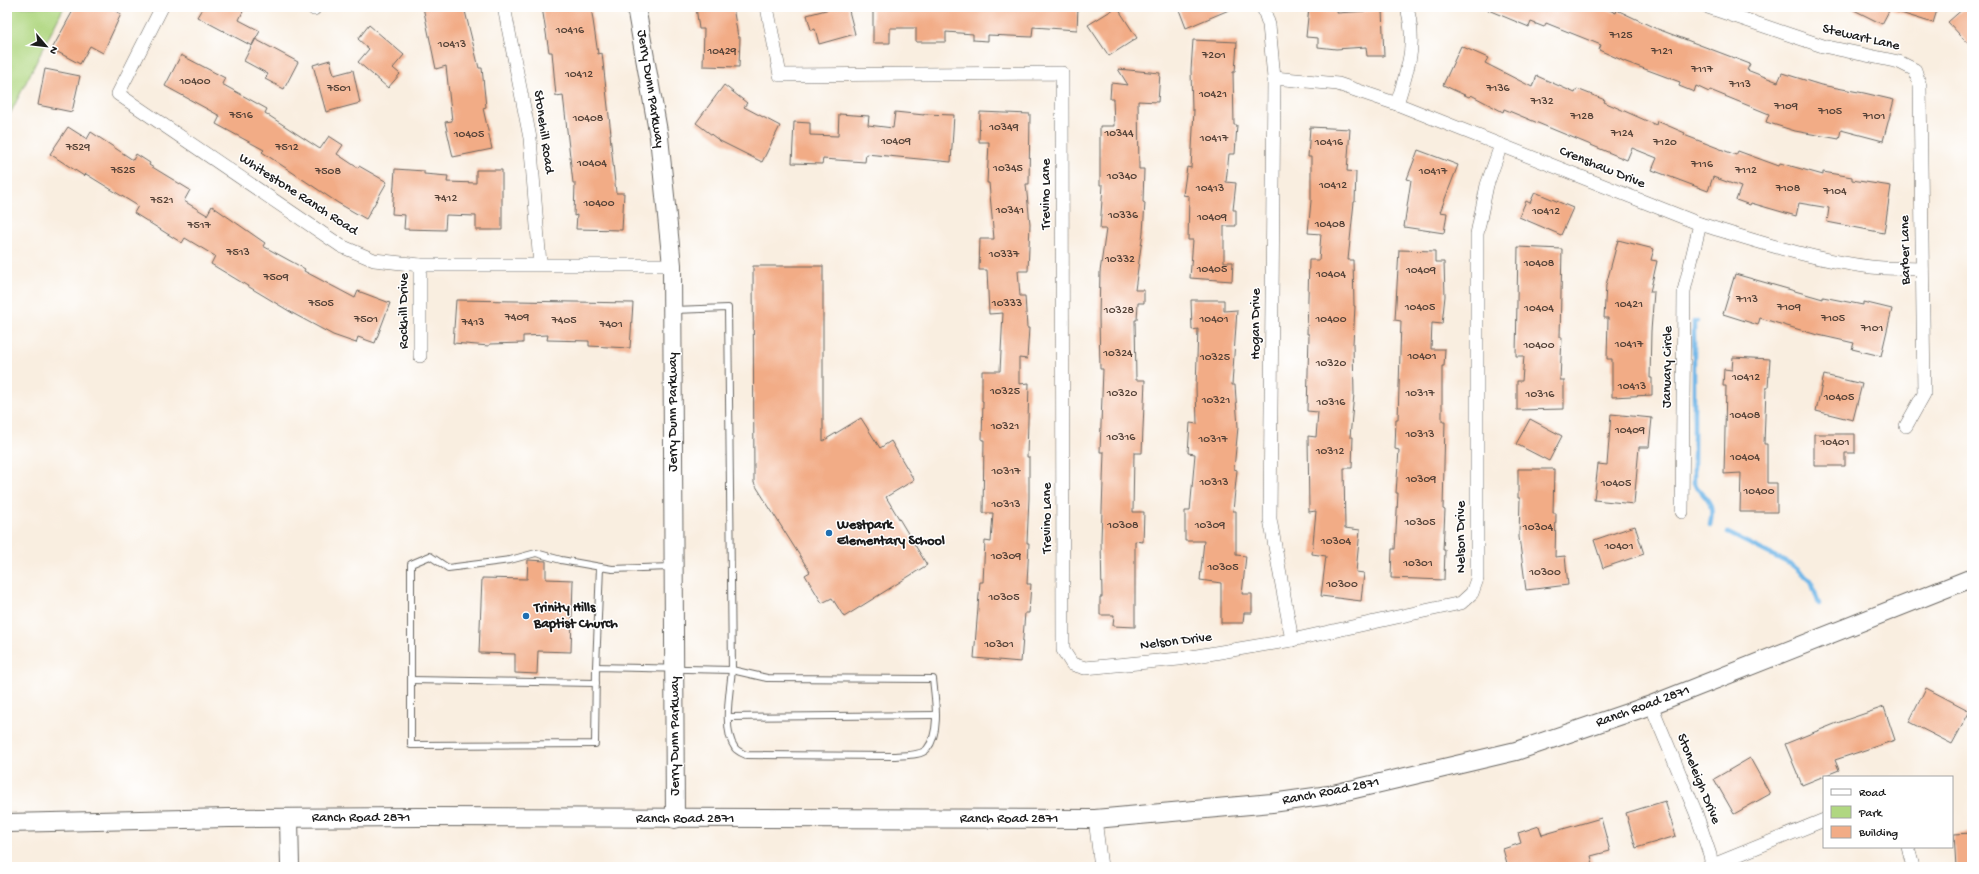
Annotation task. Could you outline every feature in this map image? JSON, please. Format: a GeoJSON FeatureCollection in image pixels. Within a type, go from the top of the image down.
{"type":"FeatureCollection","features":[{"type":"Feature","properties":{"kind":"main road","name":"Jerry Dunn Parkway"},"geometry":{"type":"LineString","coordinates":[[636,7],[659,137],[672,265],[675,819]]}},
{"type":"Feature","properties":{"kind":"main road","name":"Ranch Road 2871"},"geometry":{"type":"LineString","coordinates":[[7,823],[290,818],[1095,819],[1272,803],[1329,795],[1516,751],[1651,705],[1748,668],[1867,618],[1972,578]]}},
{"type":"Feature","properties":{"kind":"main road"},"geometry":{"type":"LineString","coordinates":[[290,818],[290,867]]}},
{"type":"Feature","properties":{"kind":"street","name":"Whitestone Ranch Road"},"geometry":{"type":"LineString","coordinates":[[162,7],[118,94],[341,246],[374,260],[420,265],[672,265]]}},
{"type":"Feature","properties":{"kind":"street","name":"Stonehill Road"},"geometry":{"type":"LineString","coordinates":[[504,7],[530,138],[540,264]]}},
{"type":"Feature","properties":{"kind":"street","name":"Trevino Lane"},"geometry":{"type":"LineString","coordinates":[[767,7],[780,75],[1062,73],[1063,650],[1072,664]]}},
{"type":"Feature","properties":{"kind":"street","name":"Hogan Drive"},"geometry":{"type":"LineString","coordinates":[[1262,7],[1269,25],[1274,78],[1270,519],[1292,640]]}},
{"type":"Feature","properties":{"kind":"street"},"geometry":{"type":"LineString","coordinates":[[1397,104],[1412,55],[1412,24],[1407,7]]}},
{"type":"Feature","properties":{"kind":"street","name":"Stewart Lane"},"geometry":{"type":"LineString","coordinates":[[1708,7],[1823,46],[1899,62],[1915,70]]}},
{"type":"Feature","properties":{"kind":"street","name":"Barber Lane"},"geometry":{"type":"LineString","coordinates":[[1906,426],[1924,394],[1920,86],[1915,70]]}},
{"type":"Feature","properties":{"kind":"street","name":"Crenshaw Drive"},"geometry":{"type":"LineString","coordinates":[[1274,78],[1338,84],[1397,104],[1700,224],[1811,256],[1871,267],[1922,269]]}},
{"type":"Feature","properties":{"kind":"street","name":"Nelson Drive"},"geometry":{"type":"LineString","coordinates":[[1072,664],[1085,668],[1179,659],[1292,640],[1461,603],[1472,593],[1477,578],[1476,234],[1486,185],[1501,145]]}},
{"type":"Feature","properties":{"kind":"street","name":"January Circle"},"geometry":{"type":"LineString","coordinates":[[1682,512],[1684,291],[1700,224]]}},
{"type":"Feature","properties":{"kind":"street","name":"Rockhill Drive"},"geometry":{"type":"LineString","coordinates":[[420,265],[420,356]]}},
{"type":"Feature","properties":{"kind":"street","name":"Stoneleigh Drive"},"geometry":{"type":"LineString","coordinates":[[1651,705],[1696,813],[1710,867]]}},
{"type":"Feature","properties":{"kind":"street"},"geometry":{"type":"LineString","coordinates":[[1095,819],[1101,867]]}},
{"type":"Feature","properties":{"kind":"street"},"geometry":{"type":"LineString","coordinates":[[1710,867],[1823,820]]}},
{"type":"Feature","properties":{"kind":"street"},"geometry":{"type":"LineString","coordinates":[[1909,848],[1912,854],[1913,867]]}},
{"type":"Feature","properties":{"kind":"lane"},"geometry":{"type":"LineString","coordinates":[[596,667],[732,670],[767,678],[933,679],[936,727],[927,749],[918,754],[895,756],[746,755],[736,749],[729,734],[732,670],[728,308],[672,310]]}},
{"type":"Feature","properties":{"kind":"lane"},"geometry":{"type":"LineString","coordinates":[[600,567],[595,744],[410,746],[411,564],[430,556],[448,568],[510,560],[536,553],[561,560],[612,569],[674,567]]}},
{"type":"Feature","properties":{"kind":"lane"},"geometry":{"type":"LineString","coordinates":[[411,680],[596,682]]}},
{"type":"Feature","properties":{"kind":"lane"},"geometry":{"type":"LineString","coordinates":[[729,717],[936,715]]}},
{"type":"Feature","properties":{"kind":"green space"},"geometry":{"type":"Polygon","coordinates":[[[7,7],[64,7],[7,120],[7,7]]]}},
{"type":"Feature","properties":{"kind":"building"},"geometry":{"type":"Polygon","coordinates":[[[75,7],[108,7],[121,14],[103,53],[90,46],[80,64],[52,49],[75,7]]]}},
{"type":"Feature","properties":{"kind":"building"},"geometry":{"type":"Polygon","coordinates":[[[203,7],[245,7],[239,20],[260,31],[252,46],[197,17],[203,7]]]}},
{"type":"Feature","properties":{"kind":"building"},"geometry":{"type":"Polygon","coordinates":[[[423,7],[464,7],[479,68],[482,68],[486,107],[483,108],[492,149],[453,157],[445,122],[452,121],[446,66],[436,69],[423,7]]]}},
{"type":"Feature","properties":{"kind":"building"},"geometry":{"type":"Polygon","coordinates":[[[542,7],[591,7],[598,54],[602,53],[616,193],[624,193],[622,230],[576,229],[577,215],[574,216],[575,183],[573,183],[563,95],[556,96],[552,52],[549,52],[542,7]]]}},
{"type":"Feature","properties":{"kind":"building"},"geometry":{"type":"Polygon","coordinates":[[[696,7],[733,7],[738,37],[740,37],[739,67],[703,66],[704,29],[699,29],[696,7]]]}},
{"type":"Feature","properties":{"kind":"building"},"geometry":{"type":"Polygon","coordinates":[[[837,7],[848,7],[855,34],[819,44],[815,29],[811,30],[807,15],[837,7]]]}},
{"type":"Feature","properties":{"kind":"building"},"geometry":{"type":"Polygon","coordinates":[[[873,7],[1078,7],[1077,30],[1033,27],[1032,37],[988,35],[988,41],[973,40],[973,34],[946,32],[946,42],[916,42],[916,28],[890,28],[890,43],[873,43],[873,7]]]}},
{"type":"Feature","properties":{"kind":"building"},"geometry":{"type":"Polygon","coordinates":[[[1117,7],[1137,38],[1109,56],[1088,25],[1117,7]]]}},
{"type":"Feature","properties":{"kind":"building"},"geometry":{"type":"Polygon","coordinates":[[[1178,7],[1236,7],[1186,28],[1178,7]]]}},
{"type":"Feature","properties":{"kind":"building"},"geometry":{"type":"Polygon","coordinates":[[[1309,7],[1338,7],[1337,13],[1382,10],[1384,56],[1367,56],[1366,47],[1336,49],[1318,47],[1318,38],[1306,37],[1309,7]]]}},
{"type":"Feature","properties":{"kind":"building"},"geometry":{"type":"Polygon","coordinates":[[[1481,7],[1602,7],[1616,13],[1617,10],[1655,28],[1750,64],[1747,70],[1778,82],[1782,73],[1821,85],[1894,100],[1883,141],[1841,130],[1839,139],[1795,131],[1766,122],[1769,114],[1710,90],[1709,92],[1696,86],[1694,92],[1679,86],[1680,82],[1626,62],[1599,50],[1601,45],[1546,23],[1544,27],[1531,22],[1529,27],[1481,7]]]}},
{"type":"Feature","properties":{"kind":"building"},"geometry":{"type":"Polygon","coordinates":[[[1848,7],[1891,7],[1882,24],[1848,7]]]}},
{"type":"Feature","properties":{"kind":"building"},"geometry":{"type":"Polygon","coordinates":[[[1891,7],[1938,7],[1933,23],[1891,10],[1891,7]]]}},
{"type":"Feature","properties":{"kind":"building"},"geometry":{"type":"Polygon","coordinates":[[[1965,7],[1972,7],[1972,48],[1948,22],[1965,7]]]}},
{"type":"Feature","properties":{"kind":"building"},"geometry":{"type":"Polygon","coordinates":[[[369,25],[404,55],[393,68],[400,74],[388,88],[358,62],[369,49],[358,39],[369,25]]]}},
{"type":"Feature","properties":{"kind":"building"},"geometry":{"type":"Polygon","coordinates":[[[255,39],[298,62],[284,89],[265,79],[268,74],[244,61],[255,39]]]}},
{"type":"Feature","properties":{"kind":"building"},"geometry":{"type":"Polygon","coordinates":[[[1193,40],[1237,42],[1235,72],[1233,72],[1234,125],[1237,125],[1235,154],[1229,154],[1226,182],[1236,183],[1233,210],[1236,210],[1236,226],[1224,226],[1224,262],[1233,262],[1232,281],[1190,278],[1193,240],[1188,240],[1189,196],[1183,195],[1187,167],[1191,168],[1194,110],[1192,110],[1191,70],[1193,40]]]}},
{"type":"Feature","properties":{"kind":"building"},"geometry":{"type":"Polygon","coordinates":[[[1461,46],[1488,58],[1485,63],[1532,87],[1537,76],[1575,93],[1577,89],[1605,100],[1604,102],[1656,125],[1657,121],[1685,133],[1684,135],[1736,155],[1738,151],[1779,166],[1780,163],[1823,175],[1823,172],[1852,177],[1852,180],[1891,186],[1884,233],[1827,222],[1829,208],[1799,203],[1796,216],[1751,203],[1750,205],[1736,200],[1741,187],[1713,177],[1708,191],[1652,170],[1657,158],[1632,148],[1627,160],[1504,109],[1503,112],[1471,95],[1469,97],[1443,85],[1461,46]]]}},
{"type":"Feature","properties":{"kind":"building"},"geometry":{"type":"Polygon","coordinates":[[[181,55],[225,78],[222,84],[267,109],[265,113],[320,149],[329,136],[343,145],[337,154],[358,168],[359,166],[387,182],[366,219],[338,203],[262,152],[264,150],[216,124],[220,116],[165,86],[181,55]]]}},
{"type":"Feature","properties":{"kind":"building"},"geometry":{"type":"Polygon","coordinates":[[[330,60],[334,75],[353,70],[360,103],[326,112],[313,65],[330,60]]]}},
{"type":"Feature","properties":{"kind":"building"},"geometry":{"type":"Polygon","coordinates":[[[45,69],[80,76],[72,112],[38,105],[45,69]]]}},
{"type":"Feature","properties":{"kind":"building"},"geometry":{"type":"Polygon","coordinates":[[[1118,69],[1160,73],[1158,102],[1138,101],[1139,169],[1144,169],[1143,202],[1145,203],[1143,232],[1135,290],[1144,290],[1144,303],[1138,303],[1137,320],[1135,320],[1136,380],[1145,380],[1142,453],[1134,453],[1133,512],[1144,512],[1143,542],[1135,541],[1135,627],[1113,626],[1114,615],[1100,615],[1100,597],[1102,597],[1101,540],[1104,452],[1100,452],[1103,369],[1100,369],[1099,317],[1100,272],[1106,229],[1100,229],[1103,185],[1100,185],[1100,126],[1114,126],[1113,99],[1110,99],[1111,83],[1128,85],[1118,69]]]}},
{"type":"Feature","properties":{"kind":"building"},"geometry":{"type":"Polygon","coordinates":[[[724,85],[747,103],[744,107],[780,126],[762,162],[720,141],[696,123],[724,85]]]}},
{"type":"Feature","properties":{"kind":"building"},"geometry":{"type":"Polygon","coordinates":[[[895,112],[924,115],[954,115],[951,162],[866,154],[865,162],[823,159],[822,164],[792,163],[794,122],[810,123],[810,135],[838,136],[839,114],[869,116],[868,125],[893,128],[895,112]]]}},
{"type":"Feature","properties":{"kind":"building"},"geometry":{"type":"Polygon","coordinates":[[[980,112],[1030,114],[1029,184],[1026,184],[1030,224],[1028,271],[1018,271],[1020,296],[1025,296],[1027,328],[1029,328],[1027,359],[1019,358],[1019,384],[1029,383],[1027,457],[1029,457],[1029,498],[1027,543],[1029,543],[1027,584],[1031,584],[1029,613],[1025,613],[1021,662],[974,658],[980,582],[983,582],[985,541],[991,542],[993,513],[983,513],[984,440],[982,440],[982,371],[1000,371],[1003,313],[989,314],[987,270],[979,270],[980,239],[994,239],[989,183],[987,183],[989,142],[979,142],[980,112]]]}},
{"type":"Feature","properties":{"kind":"building"},"geometry":{"type":"Polygon","coordinates":[[[68,127],[87,139],[91,132],[133,160],[136,154],[150,163],[149,165],[190,190],[184,201],[207,215],[212,206],[265,243],[263,246],[305,269],[304,271],[355,298],[358,291],[390,303],[375,343],[358,337],[356,343],[333,335],[294,314],[211,264],[215,256],[185,238],[182,243],[134,213],[138,206],[86,174],[84,176],[50,154],[68,127]]]}},
{"type":"Feature","properties":{"kind":"building"},"geometry":{"type":"Polygon","coordinates":[[[1310,127],[1350,129],[1347,171],[1356,172],[1355,202],[1348,260],[1353,260],[1355,306],[1353,344],[1354,394],[1350,437],[1353,437],[1352,468],[1344,468],[1345,528],[1360,530],[1356,572],[1364,573],[1361,601],[1321,596],[1326,556],[1312,554],[1316,511],[1309,512],[1308,436],[1316,437],[1318,412],[1307,411],[1309,260],[1319,260],[1321,234],[1308,233],[1311,201],[1311,157],[1308,157],[1310,127]]]}},
{"type":"Feature","properties":{"kind":"building"},"geometry":{"type":"Polygon","coordinates":[[[1418,150],[1458,165],[1440,212],[1447,213],[1444,233],[1404,227],[1411,180],[1407,179],[1418,150]]]}},
{"type":"Feature","properties":{"kind":"building"},"geometry":{"type":"Polygon","coordinates":[[[395,169],[424,171],[424,174],[448,176],[447,182],[476,183],[476,170],[502,170],[502,230],[476,230],[476,216],[446,215],[445,230],[404,229],[405,215],[392,214],[395,169]]]}},
{"type":"Feature","properties":{"kind":"building"},"geometry":{"type":"Polygon","coordinates":[[[1535,192],[1573,208],[1561,235],[1519,217],[1526,201],[1530,203],[1535,192]]]}},
{"type":"Feature","properties":{"kind":"building"},"geometry":{"type":"Polygon","coordinates":[[[1618,240],[1654,249],[1651,260],[1657,261],[1650,292],[1654,292],[1650,378],[1652,378],[1652,395],[1612,397],[1612,359],[1607,359],[1608,318],[1604,318],[1606,285],[1618,240]]]}},
{"type":"Feature","properties":{"kind":"building"},"geometry":{"type":"Polygon","coordinates":[[[1518,247],[1562,249],[1560,337],[1562,337],[1560,380],[1564,380],[1564,409],[1517,410],[1517,381],[1522,381],[1524,356],[1516,356],[1518,247]]]}},
{"type":"Feature","properties":{"kind":"building"},"geometry":{"type":"Polygon","coordinates":[[[1399,250],[1435,251],[1435,262],[1444,262],[1445,296],[1442,324],[1432,323],[1431,349],[1445,349],[1444,366],[1442,366],[1442,421],[1445,421],[1443,509],[1445,510],[1443,550],[1445,550],[1444,580],[1391,578],[1392,549],[1395,549],[1398,493],[1396,493],[1399,450],[1395,449],[1396,419],[1398,419],[1401,321],[1395,320],[1399,250]]]}},
{"type":"Feature","properties":{"kind":"building"},"geometry":{"type":"Polygon","coordinates":[[[753,266],[823,266],[823,441],[861,418],[880,448],[891,441],[914,480],[886,497],[927,565],[844,617],[832,598],[822,603],[805,575],[810,572],[754,483],[753,266]]]}},
{"type":"Feature","properties":{"kind":"building"},"geometry":{"type":"Polygon","coordinates":[[[1735,274],[1823,299],[1823,297],[1863,305],[1863,302],[1892,309],[1881,356],[1852,349],[1854,343],[1814,334],[1760,318],[1758,325],[1723,314],[1735,274]]]}},
{"type":"Feature","properties":{"kind":"building"},"geometry":{"type":"Polygon","coordinates":[[[456,300],[633,303],[630,348],[589,346],[589,341],[547,340],[548,335],[523,336],[523,343],[490,344],[489,346],[453,343],[456,300]]]}},
{"type":"Feature","properties":{"kind":"building"},"geometry":{"type":"Polygon","coordinates":[[[1191,300],[1224,300],[1224,311],[1237,310],[1232,385],[1235,385],[1238,427],[1234,469],[1237,470],[1233,511],[1236,511],[1236,555],[1246,556],[1242,594],[1252,594],[1252,613],[1244,613],[1243,623],[1221,623],[1221,583],[1200,580],[1204,541],[1185,541],[1185,511],[1190,511],[1195,454],[1188,453],[1190,423],[1197,424],[1196,386],[1198,329],[1192,330],[1191,300]]]}},
{"type":"Feature","properties":{"kind":"building"},"geometry":{"type":"Polygon","coordinates":[[[1733,357],[1770,359],[1768,388],[1766,388],[1764,444],[1767,444],[1767,483],[1777,483],[1777,512],[1740,512],[1741,473],[1724,474],[1726,386],[1723,386],[1724,369],[1732,370],[1733,357]]]}},
{"type":"Feature","properties":{"kind":"building"},"geometry":{"type":"Polygon","coordinates":[[[1824,375],[1862,384],[1853,420],[1816,411],[1824,375]]]}},
{"type":"Feature","properties":{"kind":"building"},"geometry":{"type":"Polygon","coordinates":[[[1611,414],[1652,418],[1649,447],[1639,447],[1634,504],[1594,500],[1598,464],[1607,465],[1611,414]]]}},
{"type":"Feature","properties":{"kind":"building"},"geometry":{"type":"Polygon","coordinates":[[[1530,419],[1562,436],[1549,461],[1516,444],[1530,419]]]}},
{"type":"Feature","properties":{"kind":"building"},"geometry":{"type":"Polygon","coordinates":[[[1814,434],[1855,434],[1855,453],[1845,453],[1845,466],[1814,466],[1814,434]]]}},
{"type":"Feature","properties":{"kind":"building"},"geometry":{"type":"Polygon","coordinates":[[[1518,469],[1554,469],[1553,513],[1556,513],[1555,557],[1565,556],[1568,585],[1526,590],[1519,537],[1520,498],[1518,498],[1518,469]]]}},
{"type":"Feature","properties":{"kind":"building"},"geometry":{"type":"Polygon","coordinates":[[[1635,526],[1644,554],[1603,568],[1594,540],[1635,526]]]}},
{"type":"Feature","properties":{"kind":"building","name":"Trinity Hills Baptist Church"},"geometry":{"type":"Polygon","coordinates":[[[528,560],[546,561],[546,579],[573,580],[571,652],[538,651],[537,674],[515,673],[515,654],[479,653],[482,578],[527,579],[528,560]]]}},
{"type":"Feature","properties":{"kind":"building"},"geometry":{"type":"Polygon","coordinates":[[[1926,688],[1970,711],[1952,744],[1909,722],[1926,688]]]}},
{"type":"Feature","properties":{"kind":"building"},"geometry":{"type":"Polygon","coordinates":[[[1884,707],[1895,740],[1835,760],[1839,770],[1802,785],[1785,744],[1837,723],[1884,707]]]}},
{"type":"Feature","properties":{"kind":"building"},"geometry":{"type":"Polygon","coordinates":[[[1750,758],[1770,794],[1734,814],[1714,779],[1750,758]]]}},
{"type":"Feature","properties":{"kind":"building"},"geometry":{"type":"Polygon","coordinates":[[[1665,801],[1676,836],[1636,848],[1626,813],[1665,801]]]}},
{"type":"Feature","properties":{"kind":"building"},"geometry":{"type":"Polygon","coordinates":[[[1601,818],[1610,851],[1591,856],[1593,864],[1582,867],[1508,867],[1503,849],[1521,843],[1518,833],[1539,826],[1542,835],[1601,818]]]}},
{"type":"Feature","properties":{"kind":"building"},"geometry":{"type":"Polygon","coordinates":[[[1972,833],[1972,867],[1956,867],[1954,834],[1972,833]]]}},
{"type":"Feature","properties":{"kind":"waterway"},"geometry":{"type":"LineString","coordinates":[[1697,321],[1694,322],[1694,484],[1707,498],[1711,507],[1712,512],[1710,525]]}},
{"type":"Feature","properties":{"kind":"waterway"},"geometry":{"type":"LineString","coordinates":[[1728,533],[1792,565],[1811,581],[1819,604]]}},
{"type":"Feature","properties":{"kind":"place","name":"Westpark Elementary School"},"geometry":{"type":"Point","coordinates":[829,533]}},
{"type":"Feature","properties":{"kind":"place","name":"Trinity Hills Baptist Church"},"geometry":{"type":"Point","coordinates":[526,616]}}]}
